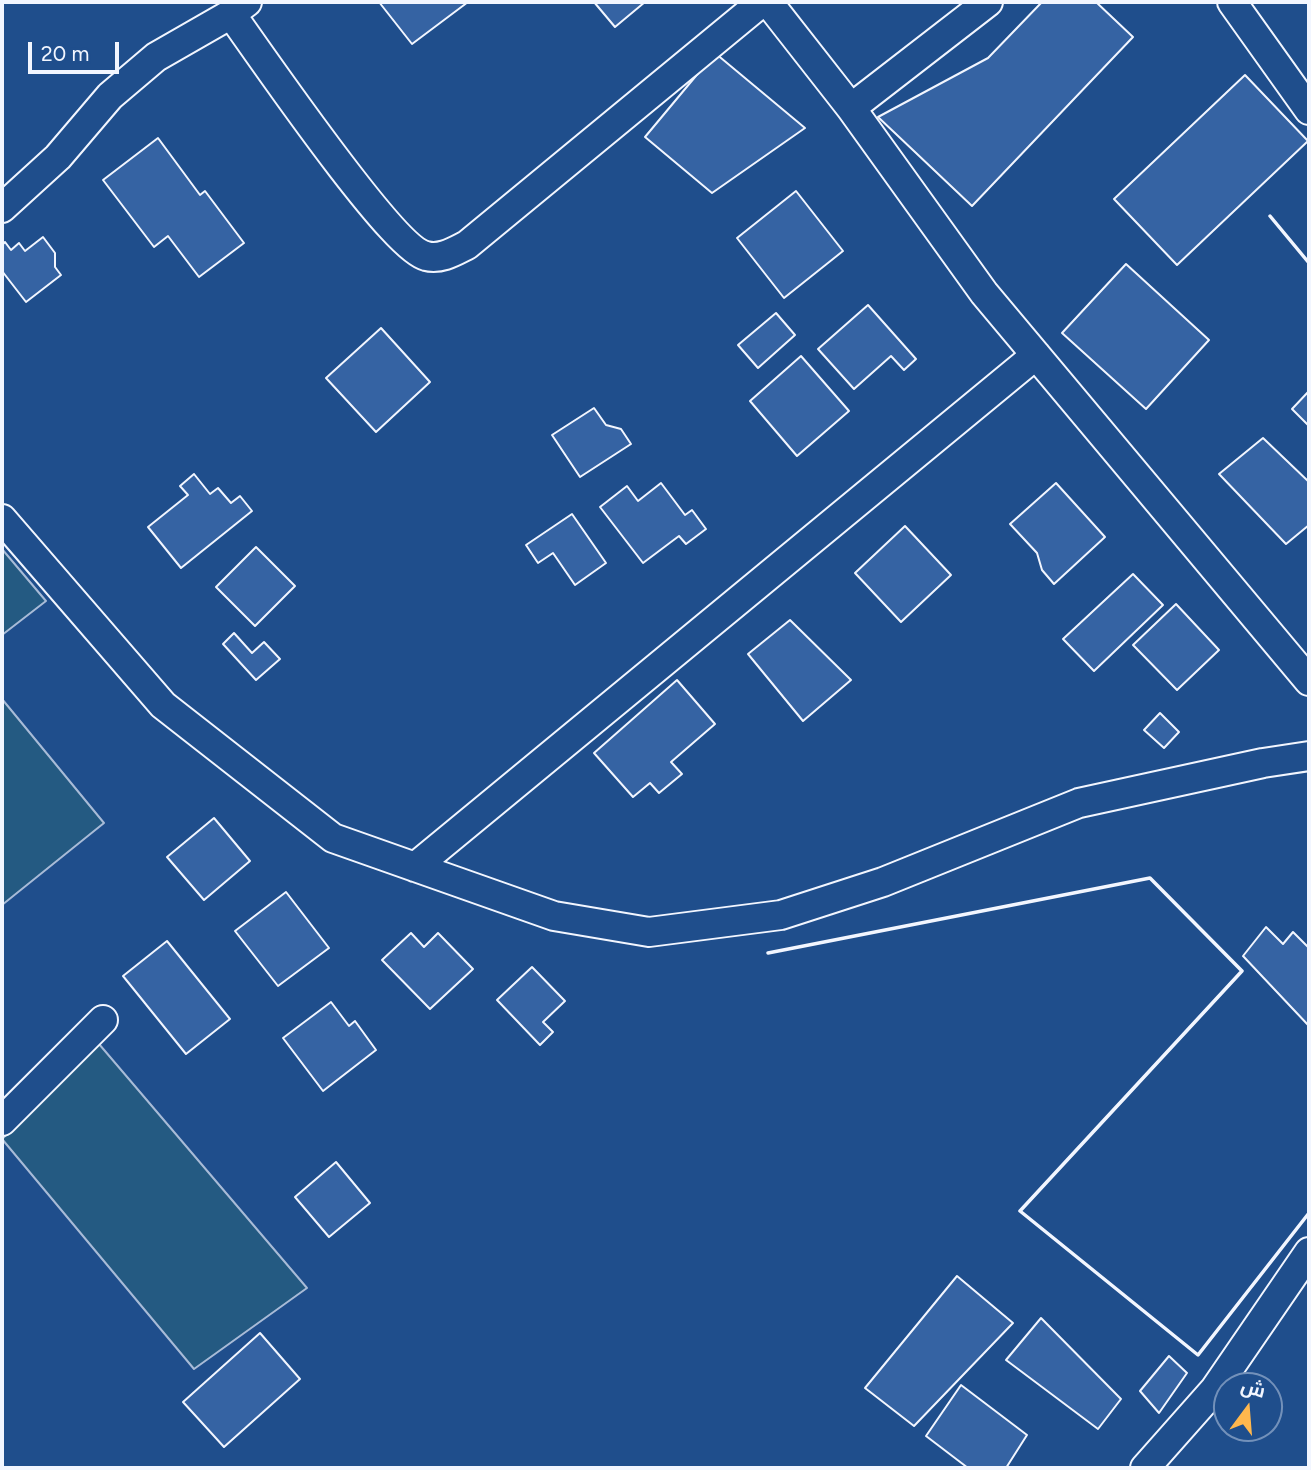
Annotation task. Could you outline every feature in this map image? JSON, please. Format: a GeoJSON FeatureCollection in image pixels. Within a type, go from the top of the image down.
{"type":"FeatureCollection","features":[{"type":"Feature","properties":{"kind":"street"},"geometry":{"type":"LineString","coordinates":[[2,208],[58,157],[110,96],[156,57],[239,8],[345,172],[409,246],[426,256],[446,256],[467,245],[762,2]]}},
{"type":"Feature","properties":{"kind":"street"},"geometry":{"type":"LineString","coordinates":[[768,2],[850,107],[985,293],[1309,681]]}},
{"type":"Feature","properties":{"kind":"street"},"geometry":{"type":"LineString","coordinates":[[850,107],[988,2]]}},
{"type":"Feature","properties":{"kind":"street"},"geometry":{"type":"LineString","coordinates":[[1232,2],[1309,110]]}},
{"type":"Feature","properties":{"kind":"street"},"geometry":{"type":"LineString","coordinates":[[415,867],[1036,355]]}},
{"type":"Feature","properties":{"kind":"street"},"geometry":{"type":"LineString","coordinates":[[2,519],[163,705],[333,838],[554,916],[649,932],[781,915],[883,882],[1079,803],[1263,763],[1309,756]]}},
{"type":"Feature","properties":{"kind":"street"},"geometry":{"type":"LineString","coordinates":[[2,1121],[103,1020]]}},
{"type":"Feature","properties":{"kind":"street"},"geometry":{"type":"LineString","coordinates":[[1145,1468],[1215,1389],[1309,1252]]}},
{"type":"Feature","properties":{"kind":"shaded area"},"geometry":{"type":"Polygon","coordinates":[[[2,549],[46,601],[2,635],[2,549]]]}},
{"type":"Feature","properties":{"kind":"shaded area"},"geometry":{"type":"Polygon","coordinates":[[[2,699],[104,823],[2,905],[2,699]]]}},
{"type":"Feature","properties":{"kind":"shaded area"},"geometry":{"type":"Polygon","coordinates":[[[99,1044],[307,1288],[194,1369],[2,1139],[99,1044]]]}},
{"type":"Feature","properties":{"kind":"building"},"geometry":{"type":"Polygon","coordinates":[[[379,2],[468,2],[412,44],[379,2]]]}},
{"type":"Feature","properties":{"kind":"building"},"geometry":{"type":"Polygon","coordinates":[[[594,2],[645,2],[615,27],[594,2]]]}},
{"type":"Feature","properties":{"kind":"building"},"geometry":{"type":"Polygon","coordinates":[[[1042,2],[1096,2],[1133,37],[972,206],[878,117],[988,58],[1042,2]]]}},
{"type":"Feature","properties":{"kind":"building"},"geometry":{"type":"Polygon","coordinates":[[[715,53],[805,128],[712,193],[645,137],[715,53]]]}},
{"type":"Feature","properties":{"kind":"building"},"geometry":{"type":"Polygon","coordinates":[[[1245,75],[1308,141],[1177,265],[1114,199],[1245,75]]]}},
{"type":"Feature","properties":{"kind":"building"},"geometry":{"type":"Polygon","coordinates":[[[158,138],[200,195],[205,191],[244,243],[199,277],[168,236],[154,247],[103,180],[158,138]]]}},
{"type":"Feature","properties":{"kind":"building"},"geometry":{"type":"Polygon","coordinates":[[[796,191],[843,251],[784,298],[737,238],[796,191]]]}},
{"type":"Feature","properties":{"kind":"building"},"geometry":{"type":"Polygon","coordinates":[[[43,237],[55,253],[55,267],[61,275],[26,302],[2,271],[2,245],[5,242],[11,250],[19,243],[25,251],[43,237]]]}},
{"type":"Feature","properties":{"kind":"building"},"geometry":{"type":"Polygon","coordinates":[[[1126,264],[1209,340],[1146,409],[1062,333],[1126,264]]]}},
{"type":"Feature","properties":{"kind":"building"},"geometry":{"type":"Polygon","coordinates":[[[868,305],[916,359],[904,370],[891,356],[854,389],[818,349],[868,305]]]}},
{"type":"Feature","properties":{"kind":"building"},"geometry":{"type":"Polygon","coordinates":[[[776,313],[795,335],[758,368],[738,345],[776,313]]]}},
{"type":"Feature","properties":{"kind":"building"},"geometry":{"type":"Polygon","coordinates":[[[381,328],[430,382],[376,432],[326,378],[381,328]]]}},
{"type":"Feature","properties":{"kind":"building"},"geometry":{"type":"Polygon","coordinates":[[[801,356],[849,411],[797,456],[750,401],[801,356]]]}},
{"type":"Feature","properties":{"kind":"building"},"geometry":{"type":"Polygon","coordinates":[[[1309,391],[1309,426],[1292,409],[1309,391]]]}},
{"type":"Feature","properties":{"kind":"building"},"geometry":{"type":"Polygon","coordinates":[[[594,408],[606,425],[621,429],[631,444],[580,477],[552,435],[594,408]]]}},
{"type":"Feature","properties":{"kind":"building"},"geometry":{"type":"Polygon","coordinates":[[[1263,438],[1309,482],[1309,525],[1286,544],[1219,474],[1263,438]]]}},
{"type":"Feature","properties":{"kind":"building"},"geometry":{"type":"Polygon","coordinates":[[[194,474],[210,494],[218,488],[231,503],[240,496],[252,511],[181,568],[148,527],[188,495],[180,486],[194,474]]]}},
{"type":"Feature","properties":{"kind":"building"},"geometry":{"type":"Polygon","coordinates":[[[661,483],[685,515],[692,510],[706,529],[686,544],[679,536],[643,563],[600,507],[627,486],[638,501],[661,483]]]}},
{"type":"Feature","properties":{"kind":"building"},"geometry":{"type":"Polygon","coordinates":[[[1056,483],[1105,537],[1054,584],[1042,570],[1037,553],[1010,524],[1056,483]]]}},
{"type":"Feature","properties":{"kind":"building"},"geometry":{"type":"Polygon","coordinates":[[[572,514],[606,563],[575,585],[553,553],[538,563],[526,545],[572,514]]]}},
{"type":"Feature","properties":{"kind":"building"},"geometry":{"type":"Polygon","coordinates":[[[905,526],[951,575],[901,622],[855,573],[905,526]]]}},
{"type":"Feature","properties":{"kind":"building"},"geometry":{"type":"Polygon","coordinates":[[[256,547],[295,586],[255,626],[216,587],[256,547]]]}},
{"type":"Feature","properties":{"kind":"building"},"geometry":{"type":"Polygon","coordinates":[[[1133,574],[1163,605],[1094,671],[1063,639],[1133,574]]]}},
{"type":"Feature","properties":{"kind":"building"},"geometry":{"type":"Polygon","coordinates":[[[1176,604],[1219,650],[1177,690],[1133,645],[1176,604]]]}},
{"type":"Feature","properties":{"kind":"building"},"geometry":{"type":"Polygon","coordinates":[[[790,620],[851,680],[803,721],[748,654],[790,620]]]}},
{"type":"Feature","properties":{"kind":"building"},"geometry":{"type":"Polygon","coordinates":[[[234,633],[252,653],[264,642],[280,659],[256,680],[223,644],[234,633]]]}},
{"type":"Feature","properties":{"kind":"building"},"geometry":{"type":"Polygon","coordinates":[[[677,680],[715,724],[671,762],[682,774],[659,793],[650,783],[633,797],[594,753],[677,680]]]}},
{"type":"Feature","properties":{"kind":"building"},"geometry":{"type":"Polygon","coordinates":[[[1160,713],[1179,732],[1164,748],[1144,730],[1160,713]]]}},
{"type":"Feature","properties":{"kind":"building"},"geometry":{"type":"Polygon","coordinates":[[[214,818],[250,861],[204,900],[167,857],[214,818]]]}},
{"type":"Feature","properties":{"kind":"building"},"geometry":{"type":"Polygon","coordinates":[[[286,892],[329,948],[278,986],[235,931],[286,892]]]}},
{"type":"Feature","properties":{"kind":"building"},"geometry":{"type":"Polygon","coordinates":[[[1266,927],[1283,944],[1293,932],[1309,948],[1309,1026],[1243,956],[1266,927]]]}},
{"type":"Feature","properties":{"kind":"building"},"geometry":{"type":"Polygon","coordinates":[[[411,933],[424,947],[438,933],[473,969],[430,1009],[382,960],[411,933]]]}},
{"type":"Feature","properties":{"kind":"building"},"geometry":{"type":"Polygon","coordinates":[[[167,941],[230,1019],[186,1054],[123,976],[167,941]]]}},
{"type":"Feature","properties":{"kind":"building"},"geometry":{"type":"Polygon","coordinates":[[[532,967],[565,1001],[543,1022],[553,1032],[540,1045],[497,1000],[532,967]]]}},
{"type":"Feature","properties":{"kind":"building"},"geometry":{"type":"Polygon","coordinates":[[[331,1002],[349,1026],[355,1021],[376,1050],[323,1091],[283,1038],[331,1002]]]}},
{"type":"Feature","properties":{"kind":"building"},"geometry":{"type":"Polygon","coordinates":[[[336,1162],[370,1203],[329,1237],[295,1197],[336,1162]]]}},
{"type":"Feature","properties":{"kind":"building"},"geometry":{"type":"Polygon","coordinates":[[[957,1276],[1013,1323],[914,1426],[865,1388],[957,1276]]]}},
{"type":"Feature","properties":{"kind":"building"},"geometry":{"type":"Polygon","coordinates":[[[1041,1318],[1121,1399],[1098,1429],[1006,1360],[1041,1318]]]}},
{"type":"Feature","properties":{"kind":"building"},"geometry":{"type":"Polygon","coordinates":[[[260,1333],[300,1379],[224,1447],[183,1402],[260,1333]]]}},
{"type":"Feature","properties":{"kind":"building"},"geometry":{"type":"Polygon","coordinates":[[[1169,1356],[1187,1373],[1159,1413],[1140,1391],[1169,1356]]]}},
{"type":"Feature","properties":{"kind":"building"},"geometry":{"type":"Polygon","coordinates":[[[961,1385],[1027,1435],[1006,1468],[968,1468],[926,1436],[961,1385]]]}},
{"type":"Feature","properties":{"kind":"wall"},"geometry":{"type":"LineString","coordinates":[[1270,216],[1309,263]]}},
{"type":"Feature","properties":{"kind":"wall"},"geometry":{"type":"LineString","coordinates":[[768,953],[1150,878],[1242,971],[1020,1211],[1198,1355],[1309,1213]]}}]}
